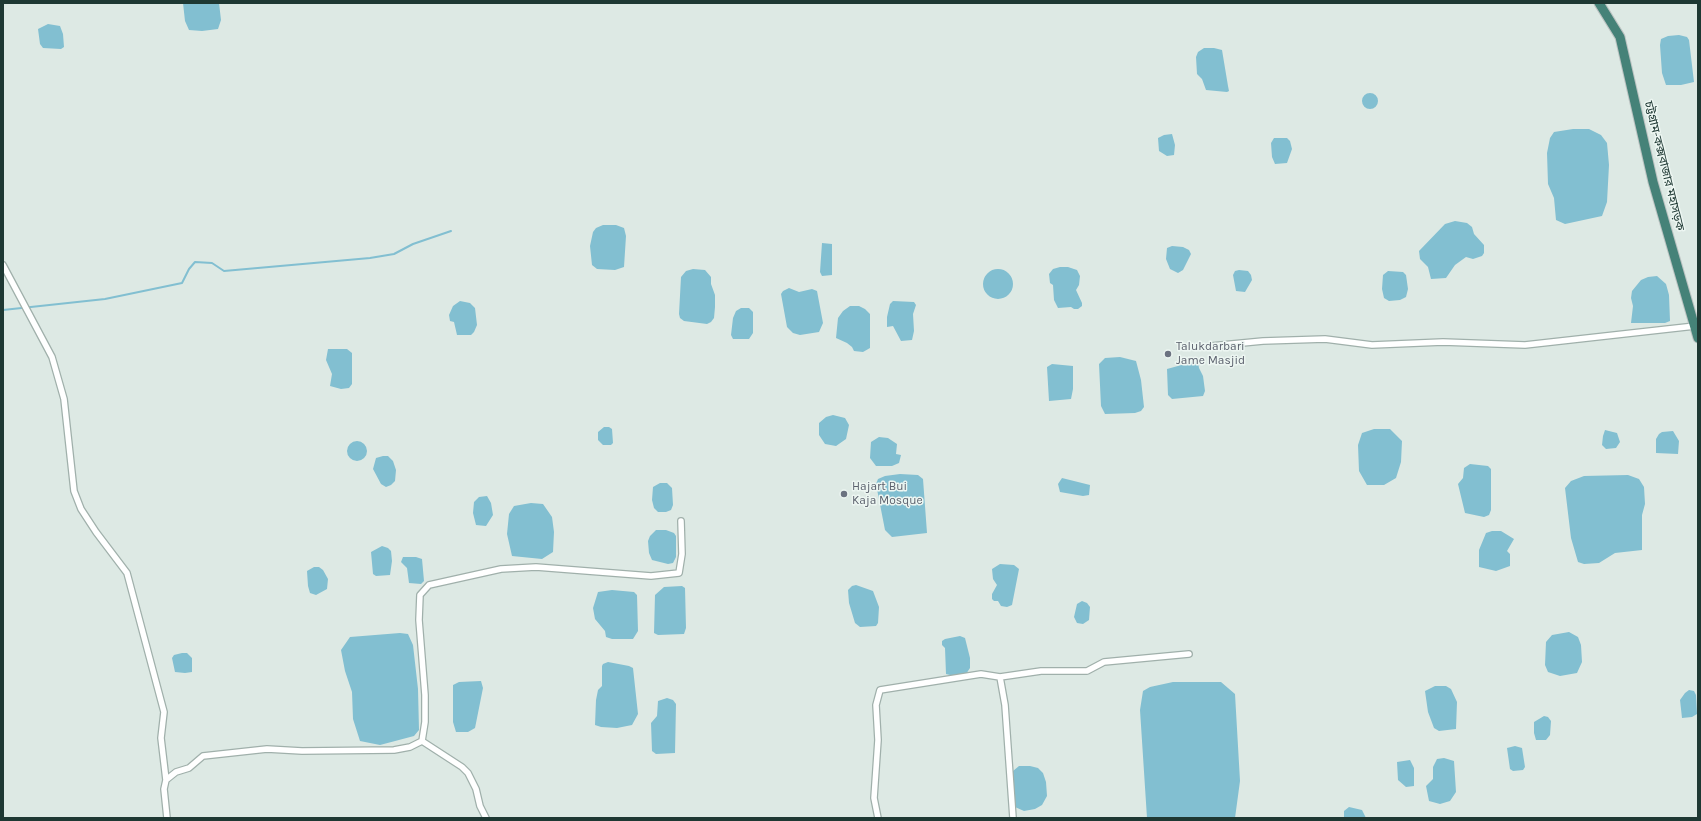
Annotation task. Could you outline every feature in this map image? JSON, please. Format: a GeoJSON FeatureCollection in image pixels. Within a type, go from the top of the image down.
{"type":"FeatureCollection","features":[{"type":"Feature","properties":{"kind":"highway","name":"চট্টগ্রাম-কক্সবাজার মহাসড়ক"},"geometry":{"type":"LineString","coordinates":[[1599,3],[1620,37],[1653,182],[1698,338]]}},
{"type":"Feature","properties":{"kind":"street"},"geometry":{"type":"LineString","coordinates":[[3,265],[52,358],[64,399],[74,491],[81,509],[127,574],[164,712],[161,738],[166,780],[164,789],[167,818]]}},
{"type":"Feature","properties":{"kind":"street"},"geometry":{"type":"LineString","coordinates":[[1211,346],[1263,341],[1325,339],[1372,344],[1443,342],[1525,345],[1695,326]]}},
{"type":"Feature","properties":{"kind":"street"},"geometry":{"type":"LineString","coordinates":[[422,741],[425,722],[425,696],[419,620],[420,595],[429,586],[501,569],[529,567],[651,576],[679,573],[682,554],[681,521]]}},
{"type":"Feature","properties":{"kind":"street"},"geometry":{"type":"LineString","coordinates":[[878,818],[874,798],[878,740],[876,706],[880,690],[981,674],[1000,677],[1041,671],[1087,670],[1104,662],[1189,654]]}},
{"type":"Feature","properties":{"kind":"street"},"geometry":{"type":"LineString","coordinates":[[1000,677],[1005,705],[1013,818]]}},
{"type":"Feature","properties":{"kind":"street"},"geometry":{"type":"LineString","coordinates":[[166,780],[176,772],[189,768],[203,756],[267,749],[302,751],[394,750],[410,747],[422,741]]}},
{"type":"Feature","properties":{"kind":"street"},"geometry":{"type":"LineString","coordinates":[[422,741],[462,767],[468,773],[476,789],[480,806],[486,818]]}},
{"type":"Feature","properties":{"kind":"water"},"geometry":{"type":"Polygon","coordinates":[[[183,3],[219,3],[221,20],[218,29],[202,31],[189,30],[185,21],[183,3]]]}},
{"type":"Feature","properties":{"kind":"water"},"geometry":{"type":"Polygon","coordinates":[[[48,24],[60,26],[63,34],[64,47],[61,49],[43,48],[40,44],[38,29],[48,24]]]}},
{"type":"Feature","properties":{"kind":"water"},"geometry":{"type":"Polygon","coordinates":[[[1679,35],[1687,37],[1689,40],[1694,82],[1681,85],[1666,85],[1662,73],[1661,39],[1668,36],[1679,35]]]}},
{"type":"Feature","properties":{"kind":"water"},"geometry":{"type":"Polygon","coordinates":[[[1204,48],[1222,50],[1229,91],[1206,90],[1202,79],[1197,74],[1196,57],[1198,52],[1204,48]]]}},
{"type":"Feature","properties":{"kind":"water"},"geometry":{"type":"Polygon","coordinates":[[[1367,93],[1373,93],[1378,98],[1376,107],[1373,109],[1367,109],[1362,104],[1362,98],[1367,93]]]}},
{"type":"Feature","properties":{"kind":"water"},"geometry":{"type":"Polygon","coordinates":[[[1573,129],[1589,129],[1601,135],[1607,143],[1609,165],[1607,202],[1602,216],[1565,224],[1556,220],[1554,198],[1548,184],[1547,153],[1550,138],[1554,132],[1573,129]]]}},
{"type":"Feature","properties":{"kind":"water"},"geometry":{"type":"Polygon","coordinates":[[[1172,134],[1175,145],[1174,155],[1167,156],[1159,151],[1158,138],[1164,135],[1172,134]]]}},
{"type":"Feature","properties":{"kind":"water"},"geometry":{"type":"Polygon","coordinates":[[[1274,138],[1287,138],[1290,141],[1292,149],[1287,163],[1275,164],[1272,157],[1271,143],[1274,138]]]}},
{"type":"Feature","properties":{"kind":"water"},"geometry":{"type":"Polygon","coordinates":[[[1455,221],[1467,223],[1472,227],[1474,234],[1484,245],[1484,253],[1482,256],[1473,259],[1466,257],[1455,265],[1446,278],[1431,279],[1428,267],[1420,259],[1419,251],[1445,224],[1455,221]]]}},
{"type":"Feature","properties":{"kind":"water"},"geometry":{"type":"Polygon","coordinates":[[[603,225],[616,225],[624,228],[626,236],[624,267],[615,270],[597,269],[592,265],[590,246],[593,232],[596,228],[603,225]]]}},
{"type":"Feature","properties":{"kind":"water"},"geometry":{"type":"Polygon","coordinates":[[[822,243],[832,244],[832,275],[822,276],[820,272],[822,243]]]}},
{"type":"Feature","properties":{"kind":"water"},"geometry":{"type":"Polygon","coordinates":[[[1172,246],[1183,247],[1189,250],[1191,254],[1183,270],[1178,273],[1170,269],[1166,259],[1167,248],[1172,246]]]}},
{"type":"Feature","properties":{"kind":"water"},"geometry":{"type":"Polygon","coordinates":[[[1068,267],[1077,270],[1080,276],[1079,285],[1076,290],[1082,306],[1078,309],[1071,307],[1058,308],[1054,300],[1053,285],[1050,283],[1049,274],[1053,269],[1068,267]]]}},
{"type":"Feature","properties":{"kind":"water"},"geometry":{"type":"Polygon","coordinates":[[[693,269],[705,270],[711,277],[711,284],[715,295],[715,307],[714,318],[707,324],[684,321],[680,318],[681,277],[686,271],[693,269]]]}},
{"type":"Feature","properties":{"kind":"water"},"geometry":{"type":"Polygon","coordinates":[[[998,269],[1009,273],[1013,284],[1009,295],[998,299],[987,295],[983,284],[987,273],[998,269]]]}},
{"type":"Feature","properties":{"kind":"water"},"geometry":{"type":"Polygon","coordinates":[[[1235,271],[1248,271],[1251,275],[1252,280],[1245,292],[1236,291],[1233,275],[1235,271]]]}},
{"type":"Feature","properties":{"kind":"water"},"geometry":{"type":"Polygon","coordinates":[[[1388,271],[1403,272],[1406,275],[1408,289],[1406,297],[1400,300],[1389,301],[1384,298],[1382,289],[1383,275],[1388,271]]]}},
{"type":"Feature","properties":{"kind":"water"},"geometry":{"type":"Polygon","coordinates":[[[1657,276],[1666,284],[1669,295],[1670,321],[1665,323],[1631,323],[1633,306],[1631,298],[1632,291],[1641,280],[1648,277],[1657,276]]]}},
{"type":"Feature","properties":{"kind":"water"},"geometry":{"type":"Polygon","coordinates":[[[789,288],[799,292],[812,289],[817,291],[823,323],[819,332],[800,335],[793,333],[787,327],[781,294],[789,288]]]}},
{"type":"Feature","properties":{"kind":"water"},"geometry":{"type":"Polygon","coordinates":[[[460,301],[470,303],[475,308],[477,325],[471,335],[457,335],[454,322],[450,321],[449,315],[453,306],[460,301]]]}},
{"type":"Feature","properties":{"kind":"water"},"geometry":{"type":"Polygon","coordinates":[[[893,301],[914,302],[916,305],[913,314],[914,331],[912,340],[901,341],[893,326],[887,327],[887,317],[890,304],[893,301]]]}},
{"type":"Feature","properties":{"kind":"water"},"geometry":{"type":"Polygon","coordinates":[[[850,306],[859,306],[870,314],[870,348],[863,352],[854,351],[847,343],[836,338],[838,318],[843,311],[850,306]]]}},
{"type":"Feature","properties":{"kind":"water"},"geometry":{"type":"Polygon","coordinates":[[[741,308],[749,308],[753,312],[753,333],[749,339],[733,339],[731,335],[733,318],[736,311],[741,308]]]}},
{"type":"Feature","properties":{"kind":"water"},"geometry":{"type":"Polygon","coordinates":[[[328,349],[347,349],[352,353],[352,384],[349,388],[341,389],[330,386],[332,374],[326,360],[328,349]]]}},
{"type":"Feature","properties":{"kind":"water"},"geometry":{"type":"Polygon","coordinates":[[[1120,357],[1136,361],[1141,380],[1144,407],[1141,411],[1135,413],[1105,414],[1101,406],[1099,364],[1105,358],[1120,357]]]}},
{"type":"Feature","properties":{"kind":"water"},"geometry":{"type":"Polygon","coordinates":[[[1196,361],[1198,362],[1203,376],[1205,391],[1203,396],[1172,399],[1168,395],[1167,369],[1196,361]]]}},
{"type":"Feature","properties":{"kind":"water"},"geometry":{"type":"Polygon","coordinates":[[[1052,364],[1073,366],[1073,389],[1071,399],[1049,401],[1047,367],[1052,364]]]}},
{"type":"Feature","properties":{"kind":"water"},"geometry":{"type":"Polygon","coordinates":[[[833,415],[845,418],[849,425],[846,439],[836,446],[825,444],[819,435],[819,423],[826,417],[833,415]]]}},
{"type":"Feature","properties":{"kind":"water"},"geometry":{"type":"Polygon","coordinates":[[[604,427],[609,427],[612,429],[613,443],[611,445],[603,445],[598,440],[598,432],[604,427]]]}},
{"type":"Feature","properties":{"kind":"water"},"geometry":{"type":"Polygon","coordinates":[[[1374,429],[1390,429],[1402,441],[1401,462],[1396,478],[1384,485],[1367,485],[1359,471],[1358,445],[1362,433],[1374,429]]]}},
{"type":"Feature","properties":{"kind":"water"},"geometry":{"type":"Polygon","coordinates":[[[1605,430],[1617,433],[1620,442],[1616,448],[1606,449],[1602,445],[1605,430]]]}},
{"type":"Feature","properties":{"kind":"water"},"geometry":{"type":"Polygon","coordinates":[[[1673,431],[1679,441],[1678,454],[1656,453],[1656,439],[1659,434],[1662,432],[1673,431]]]}},
{"type":"Feature","properties":{"kind":"water"},"geometry":{"type":"Polygon","coordinates":[[[879,437],[888,438],[897,444],[896,454],[901,455],[899,463],[892,466],[876,466],[870,458],[871,442],[879,437]]]}},
{"type":"Feature","properties":{"kind":"water"},"geometry":{"type":"Polygon","coordinates":[[[357,441],[364,444],[367,451],[364,458],[357,461],[350,458],[347,451],[350,444],[357,441]]]}},
{"type":"Feature","properties":{"kind":"water"},"geometry":{"type":"Polygon","coordinates":[[[388,456],[393,461],[396,470],[395,481],[386,487],[381,484],[373,469],[376,458],[388,456]]]}},
{"type":"Feature","properties":{"kind":"water"},"geometry":{"type":"Polygon","coordinates":[[[1470,464],[1488,466],[1491,469],[1491,510],[1489,515],[1484,517],[1465,513],[1458,484],[1463,478],[1464,468],[1470,464]]]}},
{"type":"Feature","properties":{"kind":"water"},"geometry":{"type":"Polygon","coordinates":[[[900,474],[918,475],[923,479],[927,533],[892,537],[885,530],[876,484],[878,479],[885,476],[900,474]]]}},
{"type":"Feature","properties":{"kind":"water"},"geometry":{"type":"Polygon","coordinates":[[[1628,475],[1639,479],[1644,487],[1645,504],[1642,515],[1642,550],[1615,553],[1599,563],[1584,564],[1578,562],[1571,538],[1565,488],[1571,481],[1584,476],[1628,475]]]}},
{"type":"Feature","properties":{"kind":"water"},"geometry":{"type":"Polygon","coordinates":[[[1062,478],[1090,485],[1089,495],[1083,496],[1060,492],[1058,484],[1062,478]]]}},
{"type":"Feature","properties":{"kind":"water"},"geometry":{"type":"Polygon","coordinates":[[[660,483],[667,483],[672,488],[673,505],[671,510],[666,512],[658,512],[654,508],[652,500],[653,487],[660,483]]]}},
{"type":"Feature","properties":{"kind":"water"},"geometry":{"type":"Polygon","coordinates":[[[487,496],[491,503],[493,515],[486,526],[476,525],[473,513],[474,502],[479,497],[487,496]]]}},
{"type":"Feature","properties":{"kind":"water"},"geometry":{"type":"Polygon","coordinates":[[[531,503],[543,504],[552,517],[554,532],[553,552],[542,559],[512,556],[507,534],[509,514],[514,506],[531,503]]]}},
{"type":"Feature","properties":{"kind":"water"},"geometry":{"type":"Polygon","coordinates":[[[656,530],[666,530],[674,533],[676,536],[676,557],[673,563],[668,564],[652,560],[649,553],[648,541],[650,536],[656,530]]]}},
{"type":"Feature","properties":{"kind":"water"},"geometry":{"type":"Polygon","coordinates":[[[1501,531],[1514,539],[1507,551],[1510,554],[1510,566],[1496,571],[1479,567],[1479,550],[1486,533],[1501,531]]]}},
{"type":"Feature","properties":{"kind":"water"},"geometry":{"type":"Polygon","coordinates":[[[382,546],[391,551],[392,561],[390,575],[376,576],[373,574],[371,552],[382,546]]]}},
{"type":"Feature","properties":{"kind":"water"},"geometry":{"type":"Polygon","coordinates":[[[403,557],[416,557],[422,559],[424,581],[421,584],[409,583],[407,568],[401,562],[403,557]]]}},
{"type":"Feature","properties":{"kind":"water"},"geometry":{"type":"Polygon","coordinates":[[[1000,564],[1014,565],[1019,569],[1012,605],[1007,607],[1001,606],[998,601],[994,601],[992,599],[992,594],[997,585],[993,579],[992,569],[1000,564]]]}},
{"type":"Feature","properties":{"kind":"water"},"geometry":{"type":"Polygon","coordinates":[[[314,567],[319,567],[323,570],[328,579],[327,589],[316,595],[310,593],[308,586],[307,571],[314,567]]]}},
{"type":"Feature","properties":{"kind":"water"},"geometry":{"type":"Polygon","coordinates":[[[856,585],[873,591],[879,607],[878,623],[876,626],[860,627],[855,623],[849,603],[848,590],[852,586],[856,585]]]}},
{"type":"Feature","properties":{"kind":"water"},"geometry":{"type":"Polygon","coordinates":[[[682,586],[685,588],[686,628],[684,634],[658,635],[654,633],[655,595],[664,587],[682,586]]]}},
{"type":"Feature","properties":{"kind":"water"},"geometry":{"type":"Polygon","coordinates":[[[612,590],[634,592],[637,595],[638,631],[633,639],[612,639],[606,637],[605,631],[595,619],[593,608],[598,592],[612,590]]]}},
{"type":"Feature","properties":{"kind":"water"},"geometry":{"type":"Polygon","coordinates":[[[1082,601],[1087,603],[1090,607],[1089,620],[1083,624],[1077,623],[1074,617],[1077,604],[1082,601]]]}},
{"type":"Feature","properties":{"kind":"water"},"geometry":{"type":"Polygon","coordinates":[[[1569,632],[1578,637],[1581,645],[1582,662],[1577,673],[1560,676],[1548,672],[1545,665],[1546,642],[1552,635],[1569,632]]]}},
{"type":"Feature","properties":{"kind":"water"},"geometry":{"type":"Polygon","coordinates":[[[400,633],[408,634],[413,645],[418,689],[419,730],[414,736],[380,745],[360,741],[353,719],[352,692],[345,671],[341,650],[350,637],[400,633]]]}},
{"type":"Feature","properties":{"kind":"water"},"geometry":{"type":"Polygon","coordinates":[[[960,636],[965,638],[970,658],[970,668],[966,674],[954,676],[946,674],[945,648],[942,645],[942,641],[960,636]]]}},
{"type":"Feature","properties":{"kind":"water"},"geometry":{"type":"Polygon","coordinates":[[[187,653],[192,658],[192,672],[175,672],[172,658],[174,655],[187,653]]]}},
{"type":"Feature","properties":{"kind":"water"},"geometry":{"type":"Polygon","coordinates":[[[608,662],[633,668],[638,714],[632,725],[617,728],[595,725],[596,700],[598,690],[602,686],[602,666],[608,662]]]}},
{"type":"Feature","properties":{"kind":"water"},"geometry":{"type":"Polygon","coordinates":[[[481,681],[483,688],[475,728],[468,732],[456,732],[453,722],[453,685],[459,682],[481,681]]]}},
{"type":"Feature","properties":{"kind":"water"},"geometry":{"type":"Polygon","coordinates":[[[1173,682],[1221,682],[1235,694],[1240,781],[1235,818],[1147,818],[1140,710],[1143,691],[1150,687],[1173,682]]]}},
{"type":"Feature","properties":{"kind":"water"},"geometry":{"type":"Polygon","coordinates":[[[1435,686],[1446,686],[1451,689],[1457,702],[1456,729],[1439,731],[1434,728],[1428,712],[1425,691],[1435,686]]]}},
{"type":"Feature","properties":{"kind":"water"},"geometry":{"type":"Polygon","coordinates":[[[1689,690],[1694,691],[1696,695],[1697,714],[1692,717],[1682,718],[1680,700],[1689,690]]]}},
{"type":"Feature","properties":{"kind":"water"},"geometry":{"type":"Polygon","coordinates":[[[667,698],[673,700],[676,704],[675,753],[656,754],[652,751],[651,723],[657,716],[658,701],[667,698]]]}},
{"type":"Feature","properties":{"kind":"water"},"geometry":{"type":"Polygon","coordinates":[[[1544,716],[1548,717],[1551,721],[1550,735],[1546,740],[1536,740],[1534,733],[1534,722],[1544,716]]]}},
{"type":"Feature","properties":{"kind":"water"},"geometry":{"type":"Polygon","coordinates":[[[1515,746],[1522,748],[1525,767],[1523,770],[1513,771],[1510,769],[1507,748],[1515,746]]]}},
{"type":"Feature","properties":{"kind":"water"},"geometry":{"type":"Polygon","coordinates":[[[1444,758],[1454,761],[1456,792],[1450,801],[1440,804],[1429,801],[1426,786],[1433,779],[1433,767],[1437,759],[1444,758]]]}},
{"type":"Feature","properties":{"kind":"water"},"geometry":{"type":"Polygon","coordinates":[[[1410,760],[1414,768],[1414,786],[1406,787],[1398,780],[1397,762],[1410,760]]]}},
{"type":"Feature","properties":{"kind":"water"},"geometry":{"type":"Polygon","coordinates":[[[1019,766],[1038,768],[1043,773],[1046,782],[1047,796],[1042,805],[1035,809],[1024,811],[1015,807],[1013,771],[1019,766]]]}},
{"type":"Feature","properties":{"kind":"water"},"geometry":{"type":"Polygon","coordinates":[[[1349,807],[1362,810],[1366,818],[1344,818],[1344,811],[1349,807]]]}},
{"type":"Feature","properties":{"kind":"waterway"},"geometry":{"type":"LineString","coordinates":[[3,310],[105,299],[182,283],[189,269],[195,262],[212,263],[224,271],[370,258],[394,254],[413,244],[451,231]]}},
{"type":"Feature","properties":{"kind":"place","name":"Talukdarbari Jame Masjid"},"geometry":{"type":"Point","coordinates":[1168,354]}},
{"type":"Feature","properties":{"kind":"place","name":"Hajart Bui Kaja Mosque"},"geometry":{"type":"Point","coordinates":[844,494]}}]}
